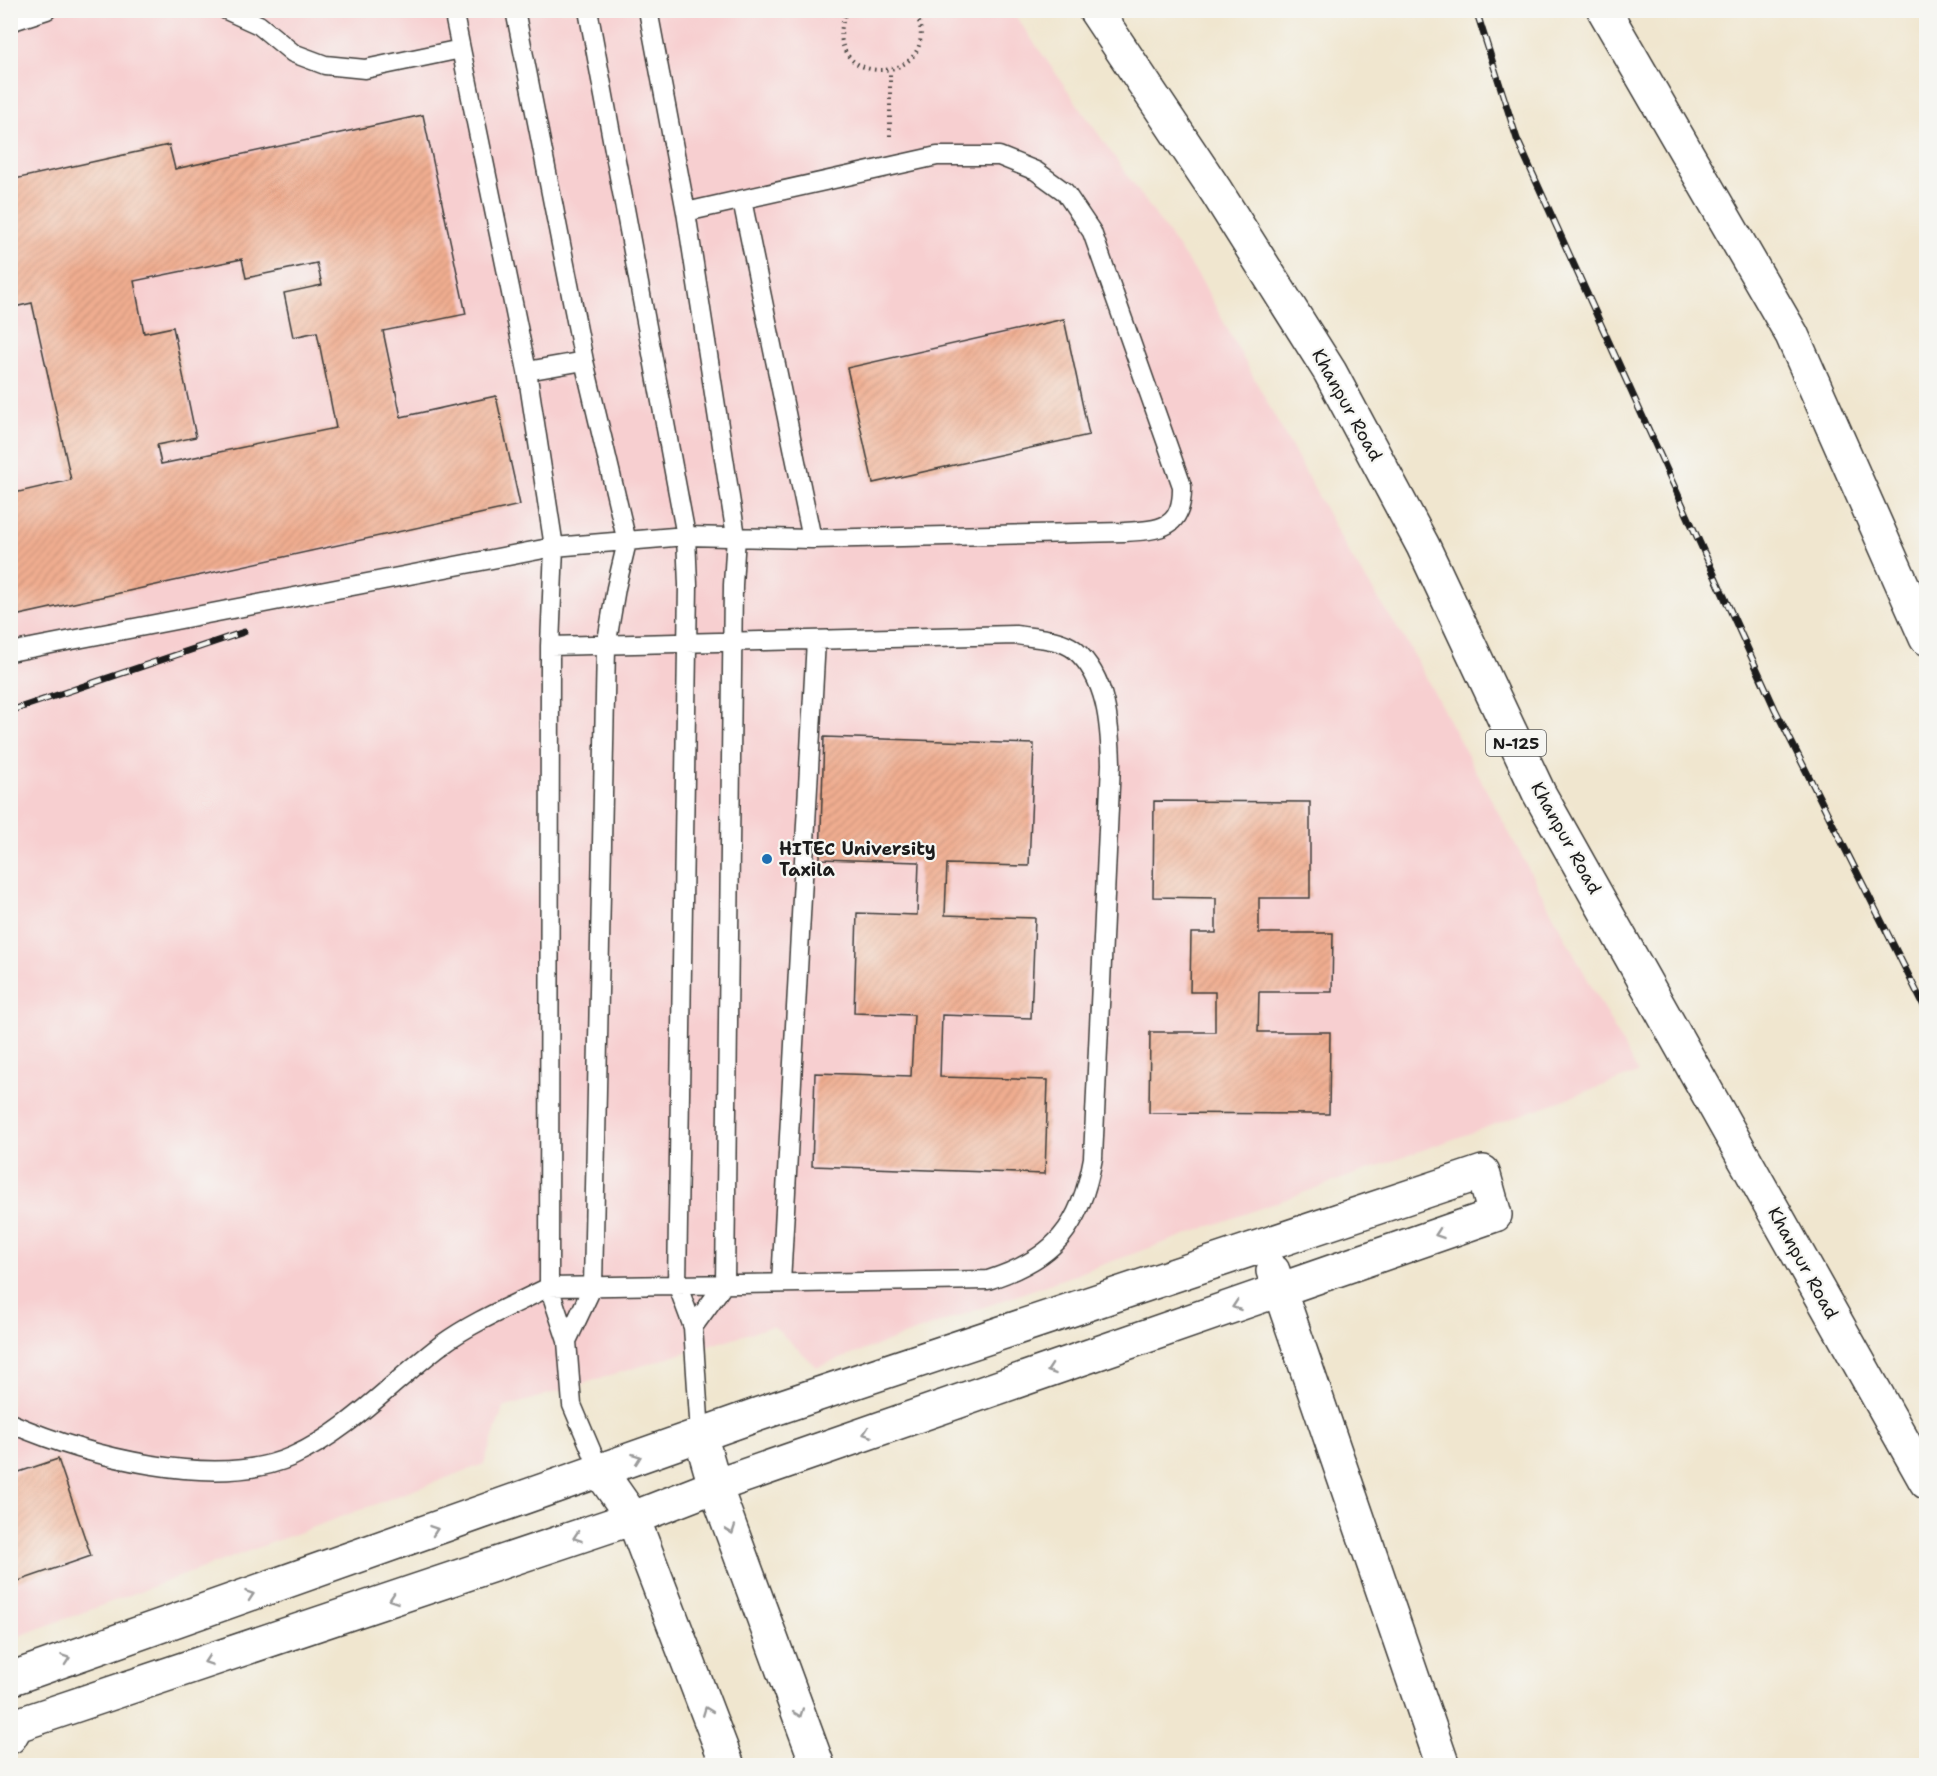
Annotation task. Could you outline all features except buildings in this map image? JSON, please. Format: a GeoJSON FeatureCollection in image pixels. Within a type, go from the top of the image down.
{"type":"FeatureCollection","features":[{"type":"Feature","properties":{"kind":"main road","name":"Khanpur Road"},"geometry":{"type":"LineString","coordinates":[[1095,10],[1216,191],[1330,372],[1423,546],[1539,793],[1926,1482]]}},
{"type":"Feature","properties":{"kind":"main road"},"geometry":{"type":"LineString","coordinates":[[1604,10],[1792,335],[1926,639]]}},
{"type":"Feature","properties":{"kind":"main road"},"geometry":{"type":"LineString","coordinates":[[10,1679],[600,1472],[700,1434],[1483,1172],[1495,1215],[715,1486],[633,1518],[17,1725],[10,1737]]}},
{"type":"Feature","properties":{"kind":"main road"},"geometry":{"type":"LineString","coordinates":[[1265,1245],[1443,1766]]}},
{"type":"Feature","properties":{"kind":"main road"},"geometry":{"type":"LineString","coordinates":[[700,1434],[715,1486],[818,1766]]}},
{"type":"Feature","properties":{"kind":"main road"},"geometry":{"type":"LineString","coordinates":[[600,1472],[633,1518],[728,1766]]}},
{"type":"Feature","properties":{"kind":"lane"},"geometry":{"type":"LineString","coordinates":[[10,22],[47,10]]}},
{"type":"Feature","properties":{"kind":"lane"},"geometry":{"type":"LineString","coordinates":[[226,10],[259,26],[293,53],[325,65],[365,69],[461,50]]}},
{"type":"Feature","properties":{"kind":"lane"},"geometry":{"type":"LineString","coordinates":[[453,10],[528,371],[554,548],[550,646],[549,1287],[567,1341],[572,1405],[600,1472]]}},
{"type":"Feature","properties":{"kind":"lane"},"geometry":{"type":"LineString","coordinates":[[515,10],[584,361],[627,542],[606,647],[593,1286],[567,1341]]}},
{"type":"Feature","properties":{"kind":"lane"},"geometry":{"type":"LineString","coordinates":[[588,10],[686,536],[687,644],[676,1284],[693,1328],[700,1434]]}},
{"type":"Feature","properties":{"kind":"lane"},"geometry":{"type":"LineString","coordinates":[[648,10],[686,212],[736,537],[732,642],[725,1283],[693,1328]]}},
{"type":"Feature","properties":{"kind":"lane"},"geometry":{"type":"LineString","coordinates":[[10,652],[554,548],[686,536],[812,539],[1152,530],[1173,522],[1182,505],[1182,486],[1092,232],[1065,192],[1036,171],[999,156],[937,156],[686,212]]}},
{"type":"Feature","properties":{"kind":"lane"},"geometry":{"type":"LineString","coordinates":[[742,200],[812,539]]}},
{"type":"Feature","properties":{"kind":"lane"},"geometry":{"type":"LineString","coordinates":[[528,371],[584,361]]}},
{"type":"Feature","properties":{"kind":"lane"},"geometry":{"type":"LineString","coordinates":[[10,1422],[44,1438],[130,1462],[212,1471],[258,1467],[291,1457],[325,1438],[378,1398],[442,1344],[484,1319],[549,1287],[988,1280],[1017,1271],[1044,1255],[1069,1228],[1088,1191],[1093,1158],[1111,764],[1110,725],[1104,699],[1090,668],[1074,649],[1049,639],[1016,636],[606,647],[550,646]]}},
{"type":"Feature","properties":{"kind":"lane"},"geometry":{"type":"LineString","coordinates":[[781,1283],[816,640]]}},
{"type":"Feature","properties":{"kind":"path"},"geometry":{"type":"LineString","coordinates":[[847,10],[841,25],[842,41],[848,56],[860,66],[874,71],[890,71],[904,64],[915,52],[921,38],[920,22],[915,10]]}},
{"type":"Feature","properties":{"kind":"path"},"geometry":{"type":"LineString","coordinates":[[890,71],[890,166]]}},
{"type":"Feature","properties":{"kind":"shaded area","name":"HITEC University Taxila"},"geometry":{"type":"Polygon","coordinates":[[[11,11],[1012,11],[1201,280],[1350,555],[1409,646],[1638,1073],[817,1367],[773,1326],[503,1408],[484,1464],[11,1639],[11,11]]]}},
{"type":"Feature","properties":{"kind":"railway"},"geometry":{"type":"LineString","coordinates":[[1476,10],[1517,139],[1775,709],[1926,1010]]}},
{"type":"Feature","properties":{"kind":"railway"},"geometry":{"type":"LineString","coordinates":[[10,711],[244,632]]}},
{"type":"Feature","properties":{"kind":"place","name":"HITEC University Taxila"},"geometry":{"type":"Point","coordinates":[767,859]}}]}
